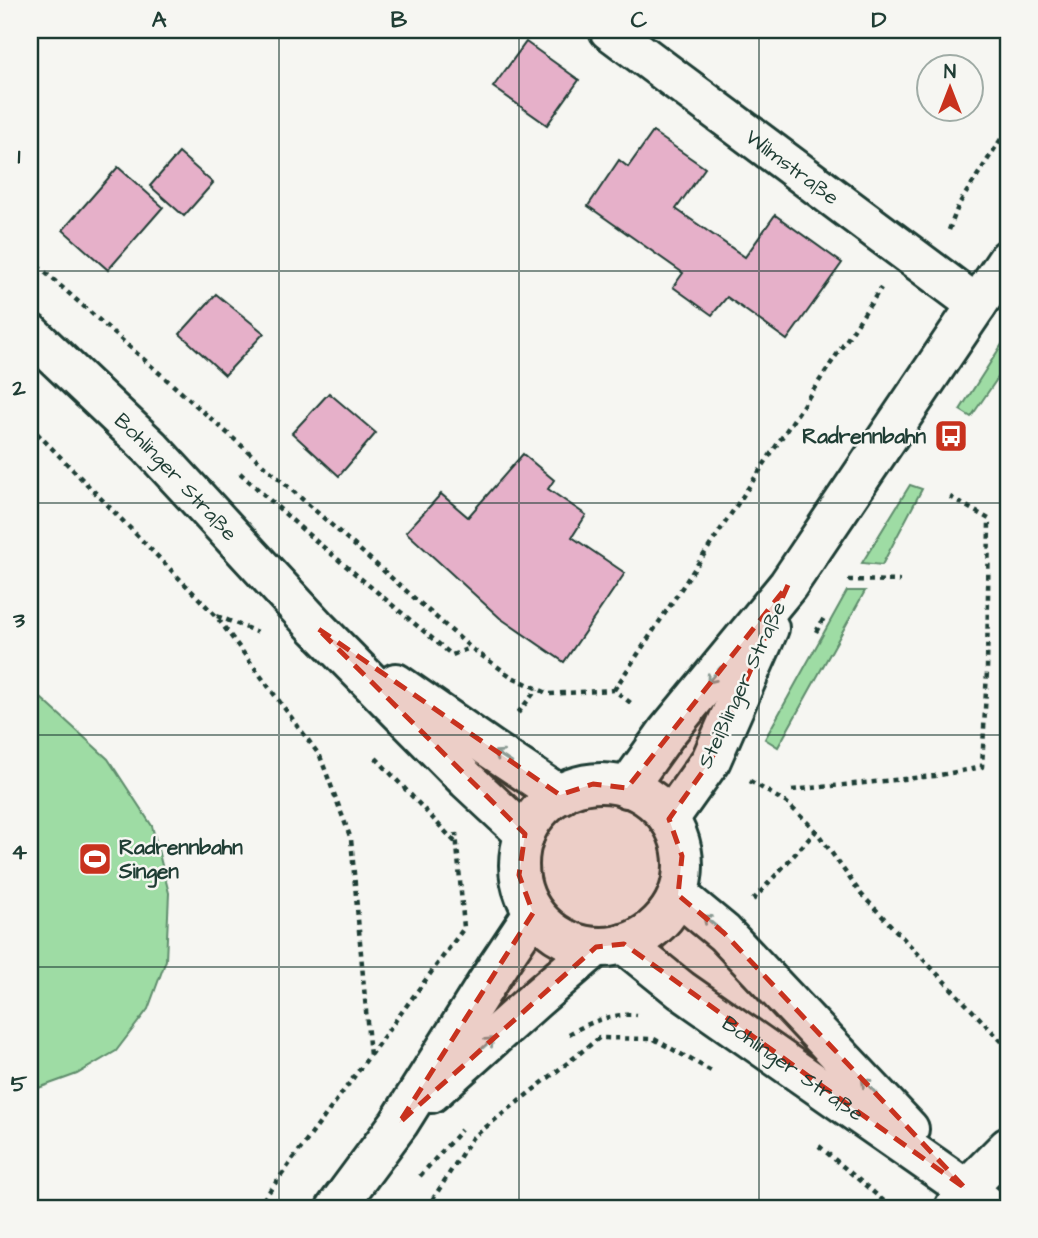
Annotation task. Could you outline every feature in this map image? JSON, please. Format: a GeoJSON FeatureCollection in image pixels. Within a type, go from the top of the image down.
{"type":"FeatureCollection","features":[{"type":"Feature","properties":{"kind":"street","name":"Wilmstraße"},"geometry":{"type":"LineString","coordinates":[[609,30],[977,305]]}},
{"type":"Feature","properties":{"kind":"street","name":"Steißlinger Straße"},"geometry":{"type":"LineString","coordinates":[[626,788],[667,732],[788,584],[1008,259]]}},
{"type":"Feature","properties":{"kind":"street","name":"Bohlinger Straße"},"geometry":{"type":"LineString","coordinates":[[30,333],[150,447],[317,628],[524,834]]}},
{"type":"Feature","properties":{"kind":"street","name":"Steißlinger Straße"},"geometry":{"type":"LineString","coordinates":[[669,819],[711,760],[788,584]]}},
{"type":"Feature","properties":{"kind":"street","name":"Bohlinger Straße"},"geometry":{"type":"LineString","coordinates":[[317,628],[560,794]]}},
{"type":"Feature","properties":{"kind":"street"},"geometry":{"type":"LineString","coordinates":[[398,1123],[536,999],[610,946],[641,937],[669,911],[678,895],[682,856],[678,837],[669,819],[650,800],[626,788],[593,784],[575,787],[560,794],[538,811],[524,834],[519,854],[519,875],[524,895],[533,913],[551,930],[572,943],[610,946]]}},
{"type":"Feature","properties":{"kind":"street","name":"Bohlinger Straße"},"geometry":{"type":"LineString","coordinates":[[678,895],[724,933],[970,1202]]}},
{"type":"Feature","properties":{"kind":"street"},"geometry":{"type":"LineString","coordinates":[[336,1208],[398,1123],[533,913]]}},
{"type":"Feature","properties":{"kind":"street","name":"Bohlinger Straße"},"geometry":{"type":"LineString","coordinates":[[610,946],[681,990],[970,1202]]}},
{"type":"Feature","properties":{"kind":"street"},"geometry":{"type":"LineString","coordinates":[[970,1202],[1008,1147]]}},
{"type":"Feature","properties":{"kind":"path"},"geometry":{"type":"LineString","coordinates":[[614,690],[883,285],[931,271],[959,204],[1008,128]]}},
{"type":"Feature","properties":{"kind":"path"},"geometry":{"type":"LineString","coordinates":[[30,259],[471,648],[512,677],[549,694],[614,690],[633,704]]}},
{"type":"Feature","properties":{"kind":"path"},"geometry":{"type":"LineString","coordinates":[[30,426],[216,616],[320,756],[351,839],[370,1056]]}},
{"type":"Feature","properties":{"kind":"path"},"geometry":{"type":"LineString","coordinates":[[232,466],[303,530],[452,655],[471,648]]}},
{"type":"Feature","properties":{"kind":"path"},"geometry":{"type":"LineString","coordinates":[[792,790],[935,776],[982,767],[987,671],[989,519],[950,497]]}},
{"type":"Feature","properties":{"kind":"path"},"geometry":{"type":"LineString","coordinates":[[746,779],[787,803],[816,831],[861,894],[1008,1048]]}},
{"type":"Feature","properties":{"kind":"path"},"geometry":{"type":"LineString","coordinates":[[257,1208],[464,928],[457,844]]}},
{"type":"Feature","properties":{"kind":"path"},"geometry":{"type":"LineString","coordinates":[[561,1041],[600,1018],[640,1015]]}},
{"type":"Feature","properties":{"kind":"path"},"geometry":{"type":"LineString","coordinates":[[427,1208],[472,1138],[599,1038],[654,1039],[722,1077]]}},
{"type":"Feature","properties":{"kind":"path"},"geometry":{"type":"LineString","coordinates":[[418,1179],[461,1130]]}},
{"type":"Feature","properties":{"kind":"path"},"geometry":{"type":"LineString","coordinates":[[819,1146],[892,1208]]}},
{"type":"Feature","properties":{"kind":"highlighted area"},"geometry":{"type":"Polygon","coordinates":[[[788,585],[711,760],[669,819],[682,856],[678,895],[724,933],[966,1189],[624,944],[596,947],[399,1123],[533,913],[519,875],[525,834],[317,628],[560,795],[593,784],[627,788],[788,585]]]}},
{"type":"Feature","properties":{"kind":"green space"},"geometry":{"type":"Polygon","coordinates":[[[1008,335],[1008,363],[971,417],[960,410],[1008,335]]]}},
{"type":"Feature","properties":{"kind":"green space"},"geometry":{"type":"Polygon","coordinates":[[[910,485],[922,489],[882,565],[862,563],[910,485]]]}},
{"type":"Feature","properties":{"kind":"green space"},"geometry":{"type":"Polygon","coordinates":[[[847,591],[865,591],[778,747],[765,739],[847,591]]]}},
{"type":"Feature","properties":{"kind":"green space","name":"Radrennbahn Singen"},"geometry":{"type":"Polygon","coordinates":[[[30,688],[108,759],[152,826],[169,893],[166,960],[148,1009],[116,1051],[77,1074],[30,1091],[30,688]]]}},
{"type":"Feature","properties":{"kind":"building"},"geometry":{"type":"Polygon","coordinates":[[[526,42],[579,80],[547,125],[493,87],[526,42]]]}},
{"type":"Feature","properties":{"kind":"building"},"geometry":{"type":"Polygon","coordinates":[[[653,132],[705,168],[676,209],[745,257],[775,215],[842,263],[787,340],[727,297],[712,315],[673,287],[683,273],[588,206],[619,160],[628,167],[653,132]]]}},
{"type":"Feature","properties":{"kind":"building"},"geometry":{"type":"Polygon","coordinates":[[[179,153],[213,183],[184,216],[150,186],[179,153]]]}},
{"type":"Feature","properties":{"kind":"building"},"geometry":{"type":"Polygon","coordinates":[[[118,167],[163,207],[108,270],[63,230],[118,167]]]}},
{"type":"Feature","properties":{"kind":"building"},"geometry":{"type":"Polygon","coordinates":[[[216,294],[264,333],[225,375],[180,334],[216,294]]]}},
{"type":"Feature","properties":{"kind":"building"},"geometry":{"type":"Polygon","coordinates":[[[329,393],[376,433],[339,476],[292,433],[329,393]]]}},
{"type":"Feature","properties":{"kind":"building"},"geometry":{"type":"Polygon","coordinates":[[[523,454],[554,480],[548,489],[586,515],[572,537],[625,573],[564,662],[500,618],[406,532],[441,494],[468,517],[523,454]]]}},
{"type":"Feature","properties":{"kind":"place","name":"Radrennbahn"},"geometry":{"type":"Point","coordinates":[951,436]}},
{"type":"Feature","properties":{"kind":"place","name":"Radrennbahn Singen"},"geometry":{"type":"Point","coordinates":[95,859]}}]}
